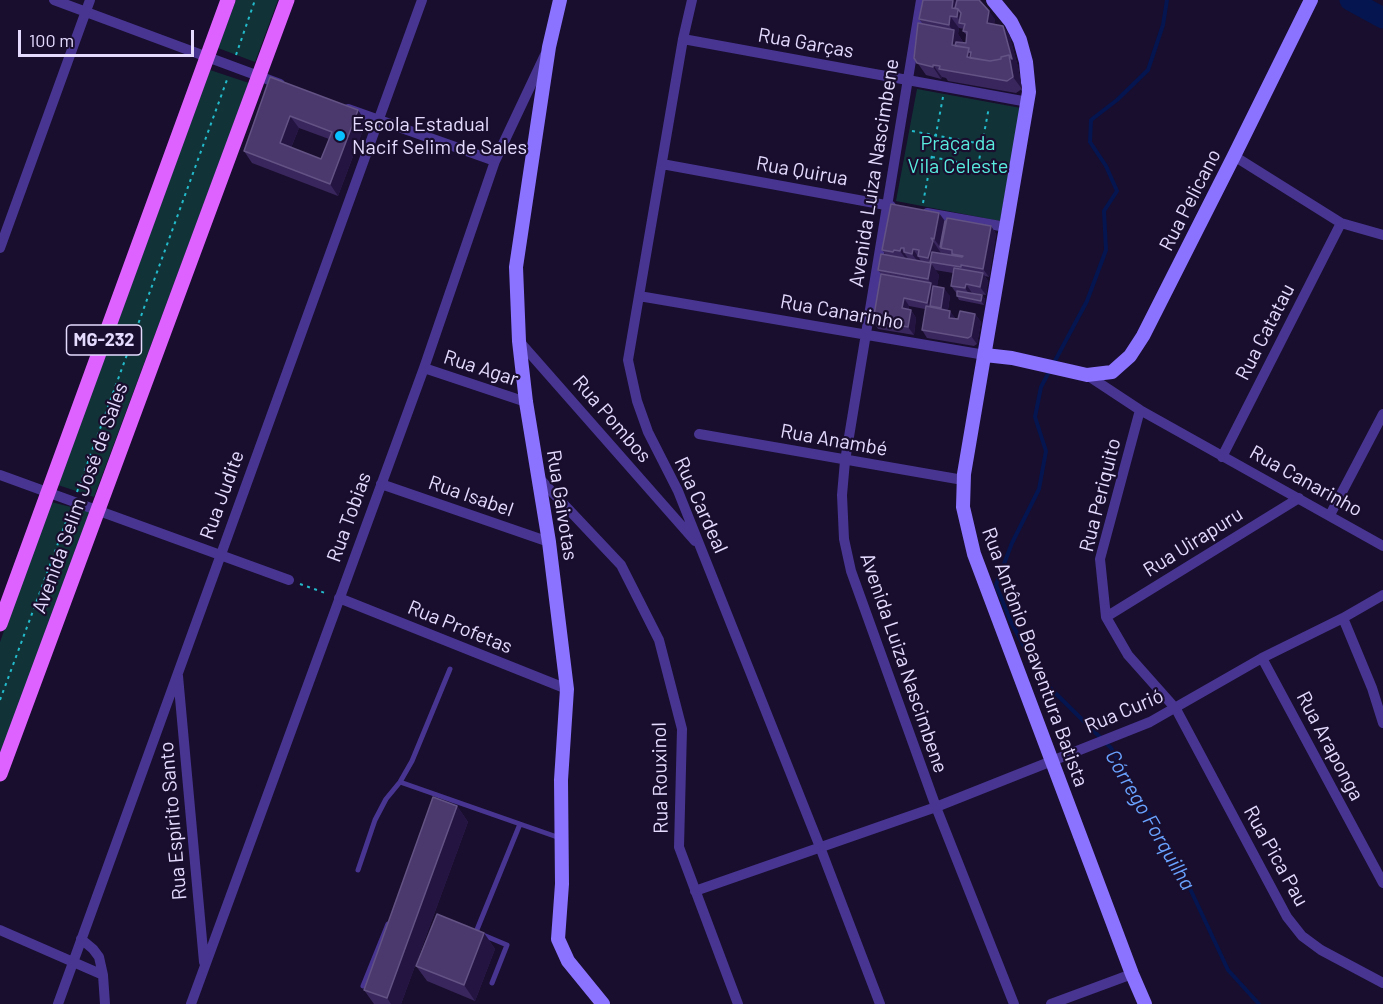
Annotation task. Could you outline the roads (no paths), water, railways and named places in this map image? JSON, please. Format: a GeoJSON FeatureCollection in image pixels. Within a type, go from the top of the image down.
{"type":"FeatureCollection","features":[{"type":"Feature","properties":{"kind":"main road","name":"Avenida Selim José de Sales"},"geometry":{"type":"LineString","coordinates":[[0,624],[228,0]]}},
{"type":"Feature","properties":{"kind":"main road","name":"Avenida Selim José de Sales"},"geometry":{"type":"LineString","coordinates":[[0,774],[287,0]]}},
{"type":"Feature","properties":{"kind":"street"},"geometry":{"type":"LineString","coordinates":[[54,0],[292,88]]}},
{"type":"Feature","properties":{"kind":"street"},"geometry":{"type":"LineString","coordinates":[[0,248],[90,0]]}},
{"type":"Feature","properties":{"kind":"street","name":"Rua Judite"},"geometry":{"type":"LineString","coordinates":[[58,1004],[422,0]]}},
{"type":"Feature","properties":{"kind":"street","name":"Rua Gaivotas"},"geometry":{"type":"LineString","coordinates":[[560,0],[549,47],[516,267],[519,341],[526,402],[549,542],[567,689],[561,780],[562,884],[558,939],[568,962],[603,1004]]}},
{"type":"Feature","properties":{"kind":"street","name":"Rua Cardeal"},"geometry":{"type":"LineString","coordinates":[[692,0],[683,39],[628,360],[636,401],[648,432],[678,491],[880,1004]]}},
{"type":"Feature","properties":{"kind":"street","name":"Avenida Luiza Nascimbene"},"geometry":{"type":"LineString","coordinates":[[921,0],[845,461],[842,516],[844,539],[851,571],[936,807],[1014,1004]]}},
{"type":"Feature","properties":{"kind":"street","name":"Rua Antônio Boaventura Batista"},"geometry":{"type":"LineString","coordinates":[[993,0],[1011,22],[1020,40],[1028,73],[1028,102],[963,480],[963,507],[974,554],[1050,760],[1145,1004]]}},
{"type":"Feature","properties":{"kind":"street","name":"Rua Pelicano"},"geometry":{"type":"LineString","coordinates":[[1039,365],[1086,375],[1112,372],[1137,347],[1311,0]]}},
{"type":"Feature","properties":{"kind":"street","name":"Rua Garças"},"geometry":{"type":"LineString","coordinates":[[683,39],[1028,102]]}},
{"type":"Feature","properties":{"kind":"street","name":"Rua Tobias"},"geometry":{"type":"LineString","coordinates":[[191,1004],[424,368],[495,161],[549,47]]}},
{"type":"Feature","properties":{"kind":"street"},"geometry":{"type":"LineString","coordinates":[[335,104],[495,161]]}},
{"type":"Feature","properties":{"kind":"street"},"geometry":{"type":"LineString","coordinates":[[1234,156],[1341,224],[1383,235]]}},
{"type":"Feature","properties":{"kind":"street","name":"Rua Quirua"},"geometry":{"type":"LineString","coordinates":[[662,164],[898,208]]}},
{"type":"Feature","properties":{"kind":"street"},"geometry":{"type":"LineString","coordinates":[[922,207],[1006,227]]}},
{"type":"Feature","properties":{"kind":"street","name":"Rua Catatau"},"geometry":{"type":"LineString","coordinates":[[1222,457],[1341,224]]}},
{"type":"Feature","properties":{"kind":"street","name":"Rua Canarinho"},"geometry":{"type":"LineString","coordinates":[[639,296],[865,336],[1012,358],[1039,365]]}},
{"type":"Feature","properties":{"kind":"street","name":"Rua Pombos"},"geometry":{"type":"LineString","coordinates":[[519,341],[701,548]]}},
{"type":"Feature","properties":{"kind":"street","name":"Rua Agar"},"geometry":{"type":"LineString","coordinates":[[424,368],[526,402]]}},
{"type":"Feature","properties":{"kind":"street","name":"Rua Canarinho"},"geometry":{"type":"LineString","coordinates":[[1086,375],[1140,410],[1383,546]]}},
{"type":"Feature","properties":{"kind":"street","name":"Rua Periquito"},"geometry":{"type":"LineString","coordinates":[[1140,410],[1100,559],[1106,617],[1128,655],[1176,709]]}},
{"type":"Feature","properties":{"kind":"street"},"geometry":{"type":"LineString","coordinates":[[1330,515],[1383,414]]}},
{"type":"Feature","properties":{"kind":"street","name":"Rua Anambé"},"geometry":{"type":"LineString","coordinates":[[699,434],[963,480]]}},
{"type":"Feature","properties":{"kind":"street"},"geometry":{"type":"LineString","coordinates":[[0,475],[289,579]]}},
{"type":"Feature","properties":{"kind":"street","name":"Rua Rouxinol"},"geometry":{"type":"LineString","coordinates":[[538,476],[621,565],[659,640],[682,729],[679,847],[738,1004]]}},
{"type":"Feature","properties":{"kind":"street","name":"Rua Isabel"},"geometry":{"type":"LineString","coordinates":[[381,484],[549,542]]}},
{"type":"Feature","properties":{"kind":"street","name":"Rua Uirapuru"},"geometry":{"type":"LineString","coordinates":[[1106,617],[1299,498]]}},
{"type":"Feature","properties":{"kind":"street","name":"Rua Curió"},"geometry":{"type":"LineString","coordinates":[[695,891],[936,807],[1125,731],[1176,709],[1262,658],[1343,618],[1383,595]]}},
{"type":"Feature","properties":{"kind":"street","name":"Rua Profetas"},"geometry":{"type":"LineString","coordinates":[[339,598],[567,689]]}},
{"type":"Feature","properties":{"kind":"street"},"geometry":{"type":"LineString","coordinates":[[1343,618],[1372,688],[1383,723]]}},
{"type":"Feature","properties":{"kind":"street","name":"Rua Araponga"},"geometry":{"type":"LineString","coordinates":[[1262,658],[1383,883]]}},
{"type":"Feature","properties":{"kind":"street","name":"Rua Espírito Santo"},"geometry":{"type":"LineString","coordinates":[[178,672],[204,966]]}},
{"type":"Feature","properties":{"kind":"street","name":"Rua Pica Pau"},"geometry":{"type":"LineString","coordinates":[[1176,709],[1292,923],[1302,936],[1321,950],[1383,983]]}},
{"type":"Feature","properties":{"kind":"street"},"geometry":{"type":"LineString","coordinates":[[0,930],[103,975]]}},
{"type":"Feature","properties":{"kind":"street"},"geometry":{"type":"LineString","coordinates":[[81,939],[99,957],[105,1004]]}},
{"type":"Feature","properties":{"kind":"street"},"geometry":{"type":"LineString","coordinates":[[1051,1004],[1132,974]]}},
{"type":"Feature","properties":{"kind":"lane"},"geometry":{"type":"LineString","coordinates":[[358,870],[375,820],[386,799],[400,782],[412,761],[450,669]]}},
{"type":"Feature","properties":{"kind":"lane"},"geometry":{"type":"LineString","coordinates":[[400,782],[561,838]]}},
{"type":"Feature","properties":{"kind":"lane"},"geometry":{"type":"LineString","coordinates":[[434,806],[438,795]]}},
{"type":"Feature","properties":{"kind":"lane"},"geometry":{"type":"LineString","coordinates":[[492,983],[507,945],[476,932],[520,824]]}},
{"type":"Feature","properties":{"kind":"lane"},"geometry":{"type":"LineString","coordinates":[[363,986],[392,912]]}},
{"type":"Feature","properties":{"kind":"waterway","name":"Córrego Forquilha"},"geometry":{"type":"LineString","coordinates":[[1167,0],[1163,25],[1148,70],[1117,100],[1091,120],[1090,142],[1106,166],[1117,191],[1104,211],[1106,250],[1087,301],[1041,387],[1035,417],[1046,451],[1039,489],[1012,543],[996,585],[1011,622],[1042,680],[1111,748],[1172,850],[1228,970],[1259,1004]]}},
{"type":"Feature","properties":{"kind":"waterway"},"geometry":{"type":"LineString","coordinates":[[1350,0],[1383,18]]}},
{"type":"Feature","properties":{"kind":"place","name":"Escola Estadual Nacif Selim de Sales"},"geometry":{"type":"Point","coordinates":[340,136]}},
{"type":"Feature","properties":{"kind":"park label","name":"Praça da Vila Celeste"},"geometry":{"type":"Point","coordinates":[958,154]}}]}
